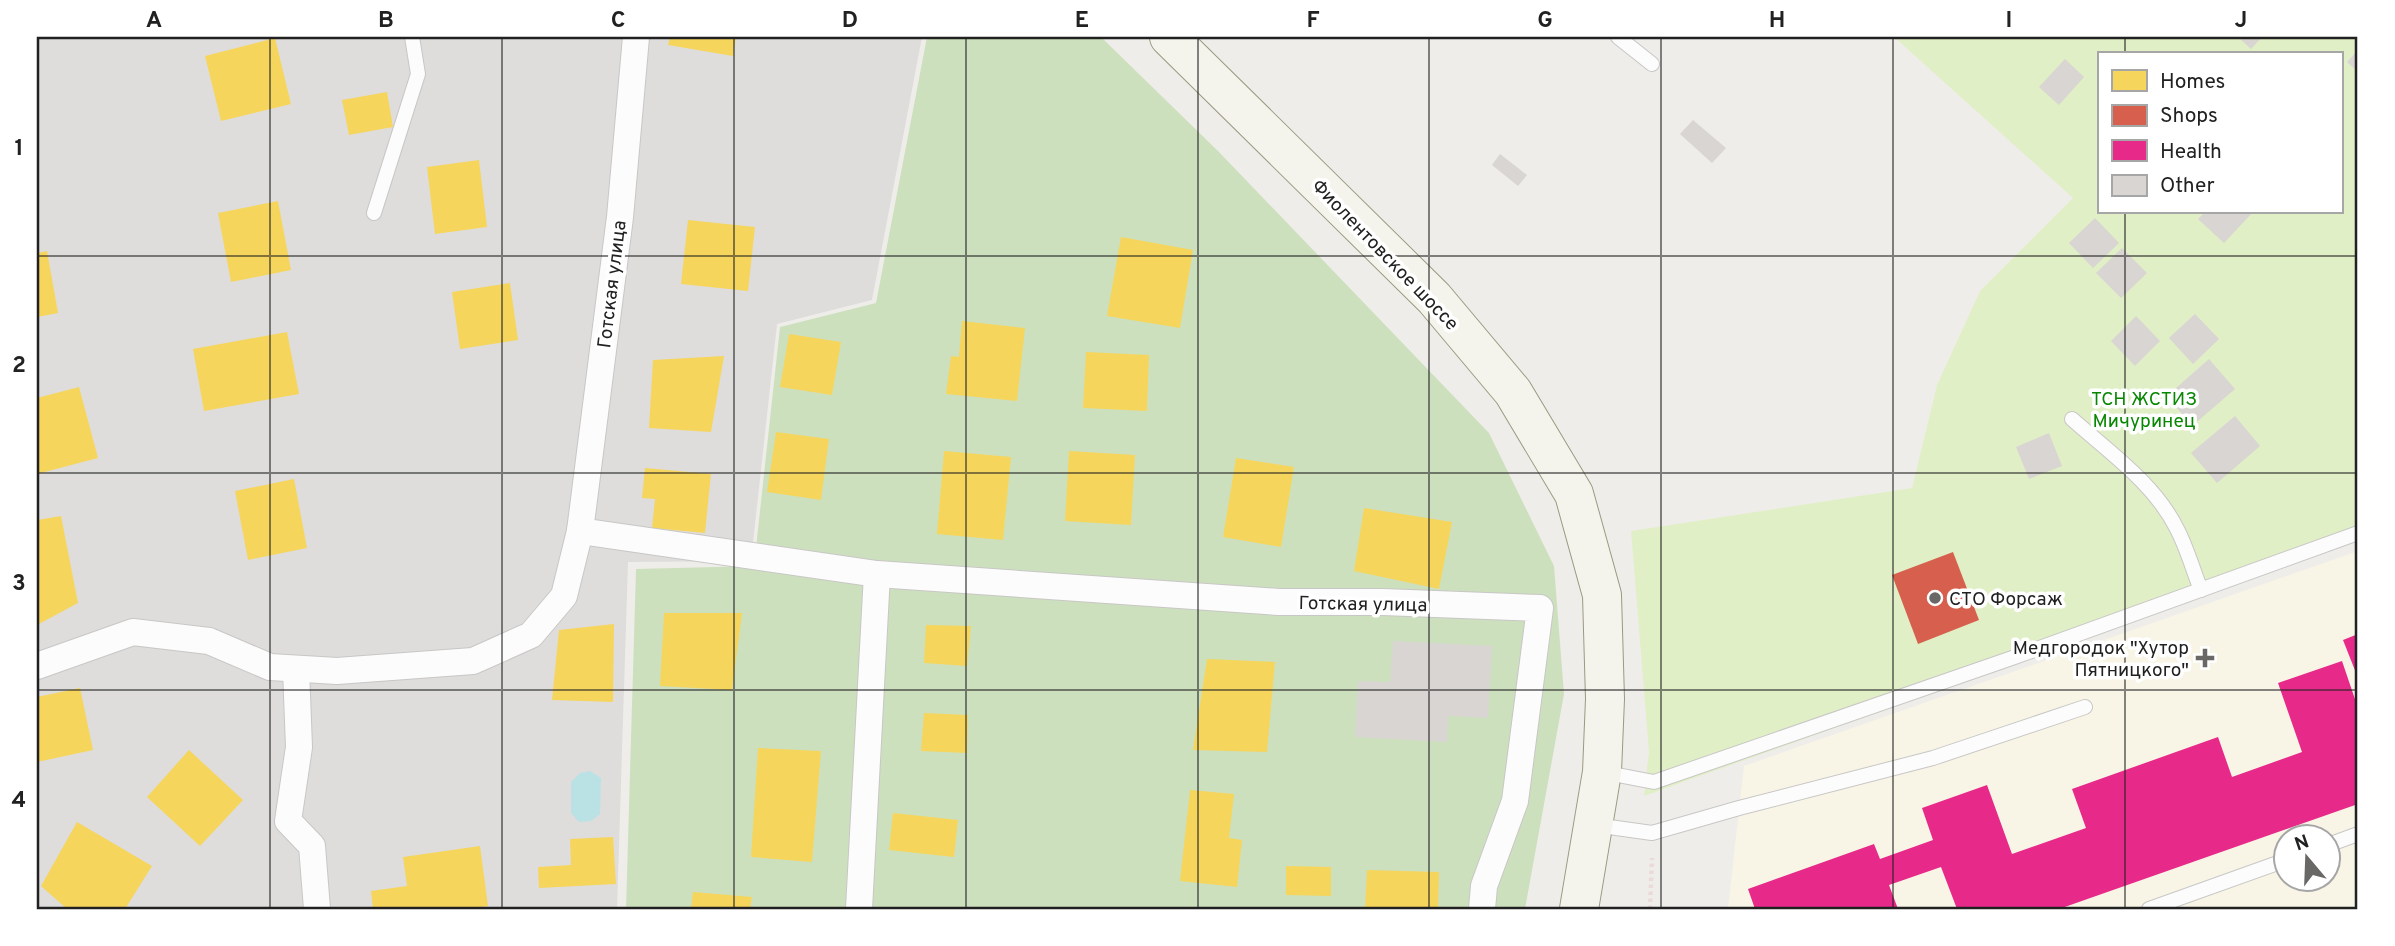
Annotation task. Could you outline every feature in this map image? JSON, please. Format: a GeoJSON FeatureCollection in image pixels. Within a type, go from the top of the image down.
{"type":"FeatureCollection","features":[{"type":"Feature","properties":{"kind":"main road","name":"Фиолентовское шоссе"},"geometry":{"type":"LineString","coordinates":[[1169,37],[1434,298],[1513,393],[1574,494],[1602,595],[1605,699],[1602,772],[1578,909]]}},
{"type":"Feature","properties":{"kind":"street","name":"Готская улица"},"geometry":{"type":"LineString","coordinates":[[37,666],[133,632],[209,641],[270,667],[337,671],[472,661],[531,635],[564,596],[580,531],[620,217],[636,37]]}},
{"type":"Feature","properties":{"kind":"street","name":"Готская улица"},"geometry":{"type":"LineString","coordinates":[[580,531],[877,574],[1279,602],[1383,602],[1541,608],[1516,801],[1484,886],[1482,909]]}},
{"type":"Feature","properties":{"kind":"street"},"geometry":{"type":"LineString","coordinates":[[859,909],[877,574]]}},
{"type":"Feature","properties":{"kind":"street"},"geometry":{"type":"LineString","coordinates":[[296,669],[299,747],[288,821],[312,846],[317,909]]}},
{"type":"Feature","properties":{"kind":"lane"},"geometry":{"type":"LineString","coordinates":[[374,213],[418,74],[412,37]]}},
{"type":"Feature","properties":{"kind":"lane"},"geometry":{"type":"LineString","coordinates":[[1618,37],[1652,64]]}},
{"type":"Feature","properties":{"kind":"lane"},"geometry":{"type":"LineString","coordinates":[[2072,419],[2130,470],[2157,498],[2177,528],[2201,590]]}},
{"type":"Feature","properties":{"kind":"lane"},"geometry":{"type":"LineString","coordinates":[[1602,772],[1654,782],[1795,735],[2358,533]]}},
{"type":"Feature","properties":{"kind":"lane"},"geometry":{"type":"LineString","coordinates":[[1594,825],[1653,833],[1740,807],[1933,758],[2085,707]]}},
{"type":"Feature","properties":{"kind":"lane"},"geometry":{"type":"LineString","coordinates":[[2149,909],[2272,865]]}},
{"type":"Feature","properties":{"kind":"shaded area"},"geometry":{"type":"Polygon","coordinates":[[[37,37],[922,37],[872,300],[777,324],[751,561],[628,562],[617,909],[37,909],[37,37]]]}},
{"type":"Feature","properties":{"kind":"shaded area","name":"Медгородок \"Хутор Пятницкого\""},"geometry":{"type":"Polygon","coordinates":[[[2358,551],[2358,909],[1728,909],[1744,766],[2358,551]]]}},
{"type":"Feature","properties":{"kind":"green space"},"geometry":{"type":"Polygon","coordinates":[[[927,37],[1101,37],[1218,151],[1489,433],[1554,566],[1564,694],[1525,909],[626,909],[636,569],[754,566],[780,327],[876,303],[927,37]]]}},
{"type":"Feature","properties":{"kind":"green space","name":"ТСН ЖСТИЗ Мичуринец"},"geometry":{"type":"Polygon","coordinates":[[[1894,37],[2358,37],[2358,541],[1644,796],[1649,752],[1631,531],[1912,488],[1937,385],[1980,291],[2073,198],[1894,37]]]}},
{"type":"Feature","properties":{"kind":"water"},"geometry":{"type":"Polygon","coordinates":[[[590,771],[601,778],[600,814],[591,821],[579,822],[571,813],[571,782],[580,773],[590,771]]]}},
{"type":"Feature","properties":{"kind":"building: Homes"},"geometry":{"type":"Polygon","coordinates":[[[670,37],[736,37],[733,56],[668,45],[670,37]]]}},
{"type":"Feature","properties":{"kind":"building: Homes"},"geometry":{"type":"Polygon","coordinates":[[[275,38],[291,104],[221,121],[205,56],[275,38]]]}},
{"type":"Feature","properties":{"kind":"building: Homes"},"geometry":{"type":"Polygon","coordinates":[[[387,92],[393,127],[349,135],[342,100],[387,92]]]}},
{"type":"Feature","properties":{"kind":"building: Homes"},"geometry":{"type":"Polygon","coordinates":[[[479,160],[487,227],[435,234],[427,167],[479,160]]]}},
{"type":"Feature","properties":{"kind":"building: Homes"},"geometry":{"type":"Polygon","coordinates":[[[278,201],[291,270],[231,282],[218,213],[278,201]]]}},
{"type":"Feature","properties":{"kind":"building: Homes"},"geometry":{"type":"Polygon","coordinates":[[[688,220],[755,227],[748,291],[681,284],[688,220]]]}},
{"type":"Feature","properties":{"kind":"building: Homes"},"geometry":{"type":"Polygon","coordinates":[[[1121,237],[1193,250],[1180,328],[1107,316],[1121,237]]]}},
{"type":"Feature","properties":{"kind":"building: Homes"},"geometry":{"type":"Polygon","coordinates":[[[47,251],[58,313],[37,317],[37,253],[47,251]]]}},
{"type":"Feature","properties":{"kind":"building: Homes"},"geometry":{"type":"Polygon","coordinates":[[[510,283],[518,340],[460,349],[452,292],[510,283]]]}},
{"type":"Feature","properties":{"kind":"building: Homes"},"geometry":{"type":"Polygon","coordinates":[[[962,321],[1025,328],[1017,401],[946,394],[951,356],[959,357],[962,321]]]}},
{"type":"Feature","properties":{"kind":"building: Homes"},"geometry":{"type":"Polygon","coordinates":[[[287,332],[299,394],[204,411],[193,349],[287,332]]]}},
{"type":"Feature","properties":{"kind":"building: Homes"},"geometry":{"type":"Polygon","coordinates":[[[789,334],[841,342],[832,395],[780,387],[789,334]]]}},
{"type":"Feature","properties":{"kind":"building: Homes"},"geometry":{"type":"Polygon","coordinates":[[[1086,352],[1149,355],[1147,411],[1083,408],[1086,352]]]}},
{"type":"Feature","properties":{"kind":"building: Homes"},"geometry":{"type":"Polygon","coordinates":[[[724,356],[711,432],[649,428],[653,360],[724,356]]]}},
{"type":"Feature","properties":{"kind":"building: Homes"},"geometry":{"type":"Polygon","coordinates":[[[79,387],[98,458],[37,474],[37,398],[79,387]]]}},
{"type":"Feature","properties":{"kind":"building: Homes"},"geometry":{"type":"Polygon","coordinates":[[[776,432],[829,439],[821,500],[767,492],[776,432]]]}},
{"type":"Feature","properties":{"kind":"building: Homes"},"geometry":{"type":"Polygon","coordinates":[[[944,451],[1011,457],[1003,540],[937,534],[944,451]]]}},
{"type":"Feature","properties":{"kind":"building: Homes"},"geometry":{"type":"Polygon","coordinates":[[[1069,451],[1135,455],[1131,525],[1065,521],[1069,451]]]}},
{"type":"Feature","properties":{"kind":"building: Homes"},"geometry":{"type":"Polygon","coordinates":[[[1236,458],[1294,467],[1281,547],[1223,537],[1236,458]]]}},
{"type":"Feature","properties":{"kind":"building: Homes"},"geometry":{"type":"Polygon","coordinates":[[[645,468],[711,474],[705,533],[652,528],[655,499],[642,498],[645,468]]]}},
{"type":"Feature","properties":{"kind":"building: Homes"},"geometry":{"type":"Polygon","coordinates":[[[294,479],[307,548],[248,560],[235,491],[294,479]]]}},
{"type":"Feature","properties":{"kind":"building: Homes"},"geometry":{"type":"Polygon","coordinates":[[[1364,508],[1452,522],[1439,589],[1354,571],[1364,508]]]}},
{"type":"Feature","properties":{"kind":"building: Homes"},"geometry":{"type":"Polygon","coordinates":[[[61,516],[78,603],[37,625],[37,520],[61,516]]]}},
{"type":"Feature","properties":{"kind":"building: Homes"},"geometry":{"type":"Polygon","coordinates":[[[664,613],[742,613],[732,690],[660,686],[664,613]]]}},
{"type":"Feature","properties":{"kind":"building: Homes"},"geometry":{"type":"Polygon","coordinates":[[[614,624],[613,702],[552,700],[559,630],[614,624]]]}},
{"type":"Feature","properties":{"kind":"building: Homes"},"geometry":{"type":"Polygon","coordinates":[[[926,625],[971,626],[967,666],[924,663],[926,625]]]}},
{"type":"Feature","properties":{"kind":"building: Homes"},"geometry":{"type":"Polygon","coordinates":[[[1207,659],[1275,662],[1267,752],[1193,750],[1207,659]]]}},
{"type":"Feature","properties":{"kind":"building: Homes"},"geometry":{"type":"Polygon","coordinates":[[[80,688],[93,750],[37,762],[37,697],[80,688]]]}},
{"type":"Feature","properties":{"kind":"building: Homes"},"geometry":{"type":"Polygon","coordinates":[[[924,713],[968,715],[967,753],[921,751],[924,713]]]}},
{"type":"Feature","properties":{"kind":"building: Homes"},"geometry":{"type":"Polygon","coordinates":[[[758,748],[821,751],[812,862],[751,857],[758,748]]]}},
{"type":"Feature","properties":{"kind":"building: Homes"},"geometry":{"type":"Polygon","coordinates":[[[189,750],[243,800],[200,846],[147,797],[189,750]]]}},
{"type":"Feature","properties":{"kind":"building: Homes"},"geometry":{"type":"Polygon","coordinates":[[[1190,790],[1234,794],[1229,838],[1242,840],[1237,887],[1180,881],[1190,790]]]}},
{"type":"Feature","properties":{"kind":"building: Homes"},"geometry":{"type":"Polygon","coordinates":[[[893,813],[958,820],[954,857],[889,850],[893,813]]]}},
{"type":"Feature","properties":{"kind":"building: Homes"},"geometry":{"type":"Polygon","coordinates":[[[77,822],[152,866],[125,909],[67,909],[41,886],[77,822]]]}},
{"type":"Feature","properties":{"kind":"building: Homes"},"geometry":{"type":"Polygon","coordinates":[[[613,837],[616,884],[539,888],[538,867],[571,865],[570,839],[613,837]]]}},
{"type":"Feature","properties":{"kind":"building: Homes"},"geometry":{"type":"Polygon","coordinates":[[[480,846],[488,906],[466,909],[373,909],[371,891],[407,886],[403,857],[480,846]]]}},
{"type":"Feature","properties":{"kind":"building: Homes"},"geometry":{"type":"Polygon","coordinates":[[[1286,866],[1331,867],[1331,896],[1286,895],[1286,866]]]}},
{"type":"Feature","properties":{"kind":"building: Homes"},"geometry":{"type":"Polygon","coordinates":[[[1367,870],[1439,872],[1438,909],[1365,909],[1367,870]]]}},
{"type":"Feature","properties":{"kind":"building: Homes"},"geometry":{"type":"Polygon","coordinates":[[[693,892],[752,897],[750,909],[691,909],[693,892]]]}},
{"type":"Feature","properties":{"kind":"building: Shops","name":"СТО Форсаж"},"geometry":{"type":"Polygon","coordinates":[[[1953,552],[1979,620],[1918,644],[1892,575],[1953,552]]]}},
{"type":"Feature","properties":{"kind":"building: Health"},"geometry":{"type":"Polygon","coordinates":[[[2358,634],[2358,678],[2343,640],[2358,634]]]}},
{"type":"Feature","properties":{"kind":"building: Health"},"geometry":{"type":"Polygon","coordinates":[[[2342,661],[2358,708],[2358,804],[2301,824],[2272,824],[2272,834],[2059,909],[1957,909],[1941,867],[1889,885],[1898,909],[1755,909],[1748,889],[1874,844],[1880,859],[1933,840],[1922,808],[1987,785],[2012,854],[2086,828],[2072,789],[2218,737],[2232,777],[2302,752],[2278,683],[2342,661]]]}},
{"type":"Feature","properties":{"kind":"building: Other"},"geometry":{"type":"Polygon","coordinates":[[[2238,37],[2262,37],[2251,49],[2238,37]]]}},
{"type":"Feature","properties":{"kind":"building: Other"},"geometry":{"type":"Polygon","coordinates":[[[2358,50],[2358,72],[2347,62],[2358,50]]]}},
{"type":"Feature","properties":{"kind":"building: Other"},"geometry":{"type":"Polygon","coordinates":[[[2065,59],[2084,77],[2059,105],[2039,87],[2065,59]]]}},
{"type":"Feature","properties":{"kind":"building: Other"},"geometry":{"type":"Polygon","coordinates":[[[1693,120],[1726,148],[1712,163],[1680,134],[1693,120]]]}},
{"type":"Feature","properties":{"kind":"building: Other"},"geometry":{"type":"Polygon","coordinates":[[[1500,154],[1527,175],[1518,186],[1492,165],[1500,154]]]}},
{"type":"Feature","properties":{"kind":"building: Other"},"geometry":{"type":"Polygon","coordinates":[[[2203,214],[2251,214],[2224,243],[2198,219],[2203,214]]]}},
{"type":"Feature","properties":{"kind":"building: Other"},"geometry":{"type":"Polygon","coordinates":[[[2095,218],[2119,243],[2093,268],[2069,243],[2095,218]]]}},
{"type":"Feature","properties":{"kind":"building: Other"},"geometry":{"type":"Polygon","coordinates":[[[2122,248],[2147,273],[2121,298],[2096,273],[2122,248]]]}},
{"type":"Feature","properties":{"kind":"building: Other"},"geometry":{"type":"Polygon","coordinates":[[[2195,314],[2219,339],[2193,364],[2169,338],[2195,314]]]}},
{"type":"Feature","properties":{"kind":"building: Other"},"geometry":{"type":"Polygon","coordinates":[[[2136,316],[2160,341],[2135,366],[2111,341],[2136,316]]]}},
{"type":"Feature","properties":{"kind":"building: Other"},"geometry":{"type":"Polygon","coordinates":[[[2209,359],[2235,389],[2192,426],[2167,396],[2209,359]]]}},
{"type":"Feature","properties":{"kind":"building: Other"},"geometry":{"type":"Polygon","coordinates":[[[2235,416],[2260,446],[2217,483],[2191,453],[2235,416]]]}},
{"type":"Feature","properties":{"kind":"building: Other"},"geometry":{"type":"Polygon","coordinates":[[[2049,433],[2062,466],[2029,479],[2016,447],[2049,433]]]}},
{"type":"Feature","properties":{"kind":"building: Other"},"geometry":{"type":"Polygon","coordinates":[[[1393,641],[1492,646],[1488,718],[1448,716],[1447,742],[1355,737],[1358,681],[1390,682],[1393,641]]]}},
{"type":"Feature","properties":{"kind":"place","name":"СТО Форсаж"},"geometry":{"type":"Point","coordinates":[1935,598]}},
{"type":"Feature","properties":{"kind":"place","name":"Медгородок \"Хутор Пятницкого\""},"geometry":{"type":"Point","coordinates":[2205,658]}}]}
